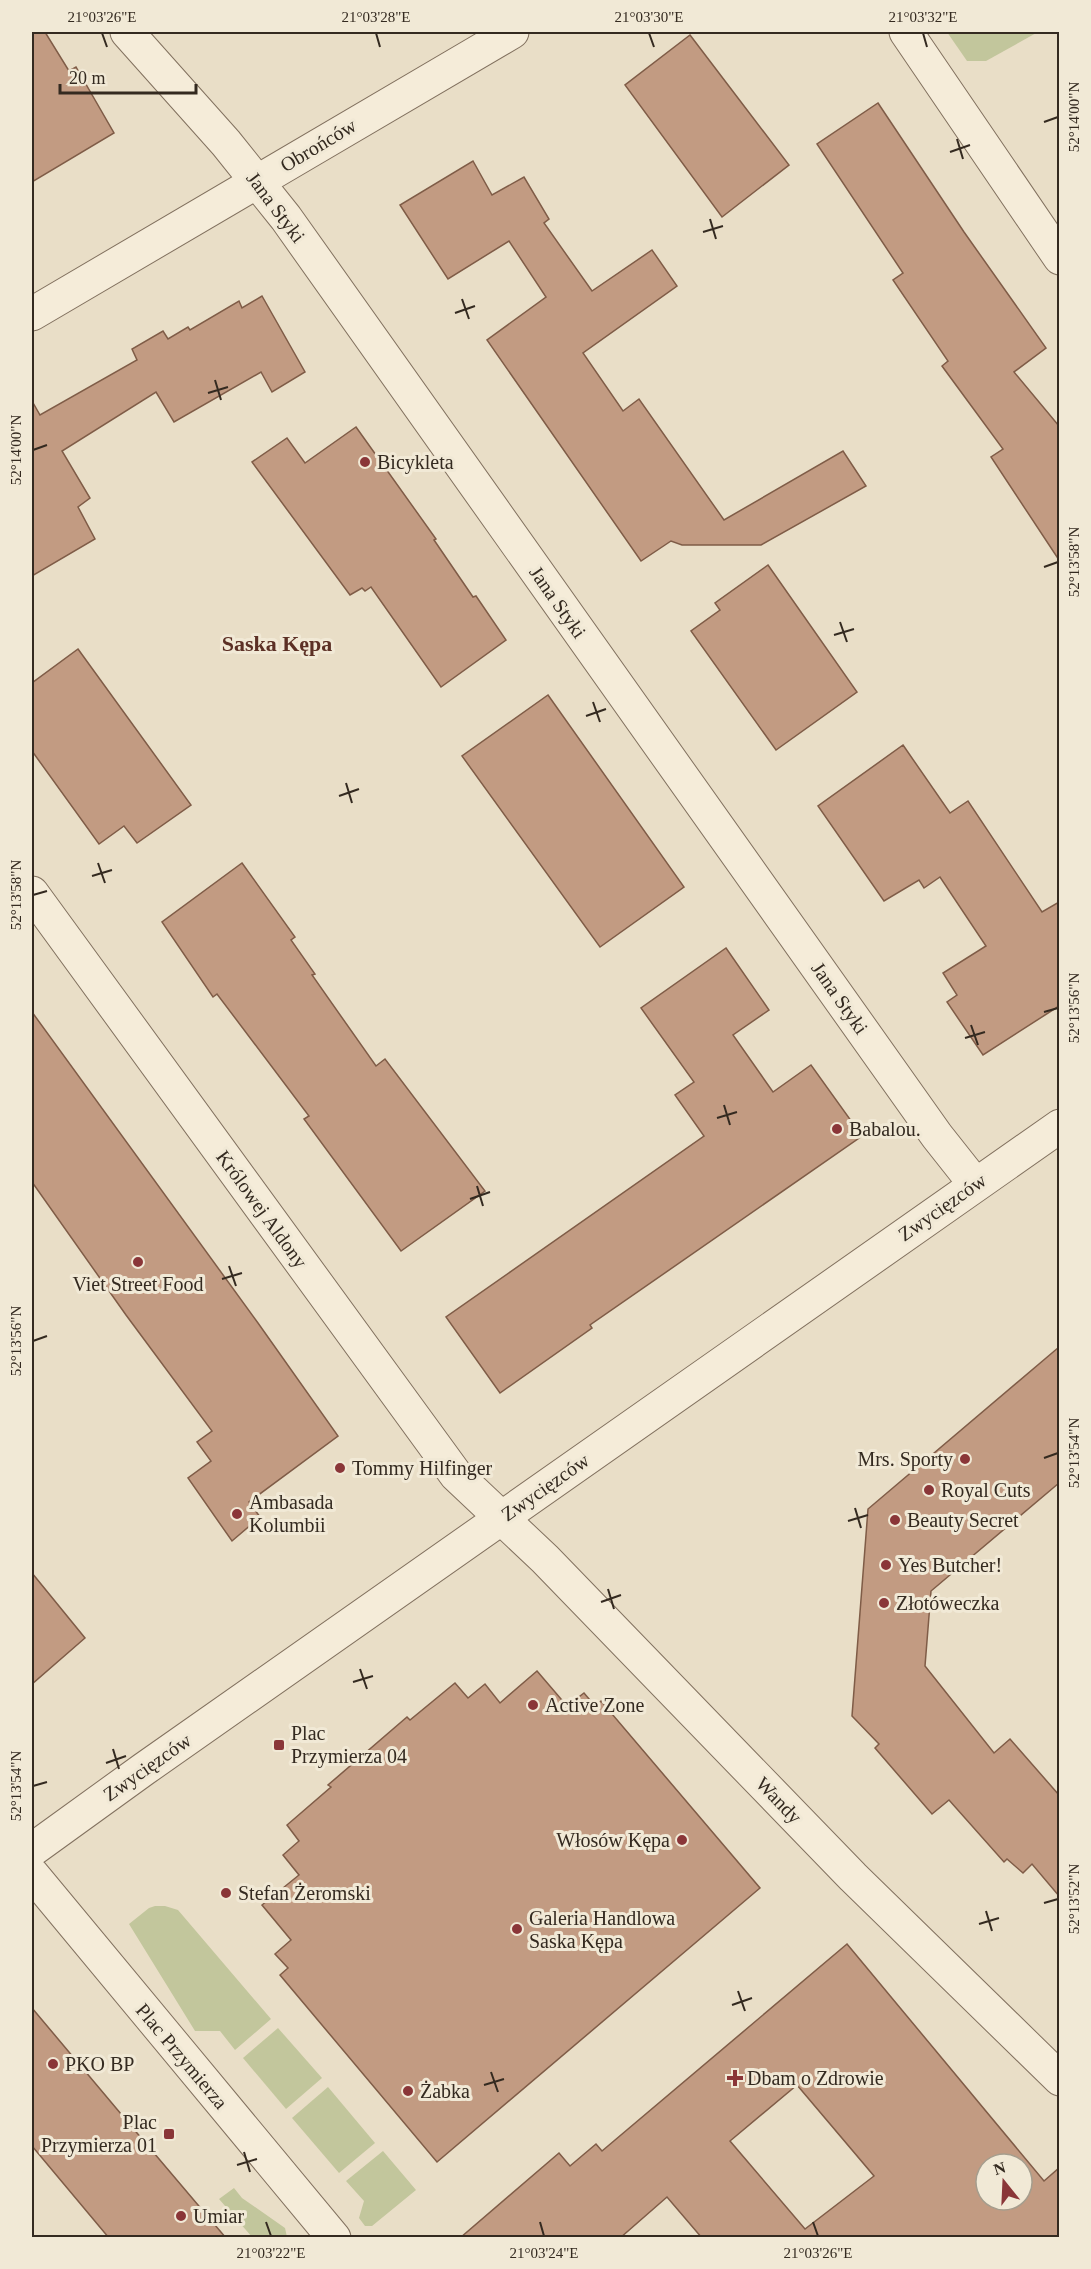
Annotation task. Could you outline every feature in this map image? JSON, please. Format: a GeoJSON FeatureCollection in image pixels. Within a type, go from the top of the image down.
{"type":"FeatureCollection","features":[{"type":"Feature","properties":{"kind":"street","name":"Jana Styki"},"geometry":{"type":"LineString","coordinates":[[127,32],[226,143],[286,218],[924,1117],[975,1184]]}},
{"type":"Feature","properties":{"kind":"street","name":"Obrońców"},"geometry":{"type":"LineString","coordinates":[[32,314],[512,32]]}},
{"type":"Feature","properties":{"kind":"street"},"geometry":{"type":"LineString","coordinates":[[906,32],[1059,258]]}},
{"type":"Feature","properties":{"kind":"street","name":"Królowej Aldony"},"geometry":{"type":"LineString","coordinates":[[32,893],[456,1475],[502,1518]]}},
{"type":"Feature","properties":{"kind":"street","name":"Zwycięzców"},"geometry":{"type":"LineString","coordinates":[[32,1850],[144,1768],[1059,1126]]}},
{"type":"Feature","properties":{"kind":"street","name":"Wandy"},"geometry":{"type":"LineString","coordinates":[[502,1518],[545,1558],[853,1876],[1059,2079]]}},
{"type":"Feature","properties":{"kind":"street","name":"Plac Przymierza"},"geometry":{"type":"LineString","coordinates":[[32,1874],[334,2238]]}},
{"type":"Feature","properties":{"kind":"green space"},"geometry":{"type":"Polygon","coordinates":[[[947,32],[1038,32],[986,61],[967,61],[947,32]]]}},
{"type":"Feature","properties":{"kind":"green space"},"geometry":{"type":"Polygon","coordinates":[[[155,1906],[178,1910],[271,2019],[235,2050],[220,2031],[195,2031],[129,1924],[155,1906]]]}},
{"type":"Feature","properties":{"kind":"green space"},"geometry":{"type":"Polygon","coordinates":[[[278,2028],[322,2078],[286,2109],[243,2058],[278,2028]]]}},
{"type":"Feature","properties":{"kind":"green space"},"geometry":{"type":"Polygon","coordinates":[[[328,2087],[375,2143],[339,2173],[292,2118],[328,2087]]]}},
{"type":"Feature","properties":{"kind":"green space"},"geometry":{"type":"Polygon","coordinates":[[[383,2151],[416,2190],[372,2226],[365,2226],[359,2218],[364,2201],[346,2181],[383,2151]]]}},
{"type":"Feature","properties":{"kind":"green space"},"geometry":{"type":"Polygon","coordinates":[[[234,2188],[242,2198],[285,2228],[287,2237],[252,2237],[219,2199],[234,2188]]]}},
{"type":"Feature","properties":{"kind":"building"},"geometry":{"type":"Polygon","coordinates":[[[32,32],[45,32],[69,71],[76,67],[114,133],[32,182],[32,32]]]}},
{"type":"Feature","properties":{"kind":"building"},"geometry":{"type":"Polygon","coordinates":[[[690,35],[789,165],[722,217],[625,85],[690,35]]]}},
{"type":"Feature","properties":{"kind":"building"},"geometry":{"type":"Polygon","coordinates":[[[878,103],[964,232],[1046,348],[1014,372],[1059,426],[1059,560],[991,457],[1003,449],[942,366],[948,361],[893,280],[903,273],[817,144],[878,103]]]}},
{"type":"Feature","properties":{"kind":"building"},"geometry":{"type":"Polygon","coordinates":[[[473,161],[492,195],[524,177],[549,219],[544,223],[592,291],[652,250],[677,286],[583,353],[623,411],[639,399],[724,520],[843,451],[866,486],[761,545],[682,545],[671,541],[641,561],[487,340],[546,297],[509,241],[448,279],[400,205],[473,161]]]}},
{"type":"Feature","properties":{"kind":"building"},"geometry":{"type":"Polygon","coordinates":[[[262,296],[305,372],[272,392],[261,372],[174,422],[156,392],[62,451],[90,498],[78,507],[95,539],[32,576],[32,401],[40,415],[137,360],[132,349],[163,331],[168,339],[188,327],[190,330],[239,301],[242,308],[262,296]]]}},
{"type":"Feature","properties":{"kind":"building"},"geometry":{"type":"Polygon","coordinates":[[[356,427],[436,539],[434,540],[473,597],[476,596],[506,640],[441,687],[371,587],[365,591],[362,588],[350,595],[252,462],[287,438],[305,463],[356,427]]]}},
{"type":"Feature","properties":{"kind":"building"},"geometry":{"type":"Polygon","coordinates":[[[768,565],[857,692],[776,750],[691,631],[720,610],[715,603],[768,565]]]}},
{"type":"Feature","properties":{"kind":"building"},"geometry":{"type":"Polygon","coordinates":[[[78,649],[191,805],[137,843],[124,826],[99,844],[32,751],[32,683],[78,649]]]}},
{"type":"Feature","properties":{"kind":"building"},"geometry":{"type":"Polygon","coordinates":[[[548,695],[684,887],[600,947],[462,756],[548,695]]]}},
{"type":"Feature","properties":{"kind":"building"},"geometry":{"type":"Polygon","coordinates":[[[903,745],[950,813],[968,801],[1042,912],[1059,902],[1059,1006],[983,1055],[947,1002],[957,995],[943,973],[986,946],[940,877],[924,888],[919,880],[884,901],[818,806],[903,745]]]}},
{"type":"Feature","properties":{"kind":"building"},"geometry":{"type":"Polygon","coordinates":[[[242,863],[295,937],[291,940],[315,974],[312,975],[376,1066],[385,1059],[485,1191],[401,1251],[304,1119],[309,1116],[217,994],[213,997],[162,922],[242,863]]]}},
{"type":"Feature","properties":{"kind":"building"},"geometry":{"type":"Polygon","coordinates":[[[726,948],[769,1010],[733,1035],[773,1092],[811,1065],[862,1136],[590,1325],[592,1328],[500,1393],[446,1317],[704,1136],[675,1095],[694,1082],[641,1008],[726,948]]]}},
{"type":"Feature","properties":{"kind":"building"},"geometry":{"type":"Polygon","coordinates":[[[32,1012],[338,1436],[249,1502],[260,1517],[232,1541],[188,1478],[211,1461],[197,1442],[212,1431],[32,1182],[32,1012]]]}},
{"type":"Feature","properties":{"kind":"building"},"geometry":{"type":"Polygon","coordinates":[[[1059,1347],[1059,1483],[931,1591],[925,1666],[994,1753],[1010,1739],[1059,1795],[1059,1896],[1032,1864],[1023,1873],[1007,1859],[1004,1862],[949,1800],[932,1814],[875,1748],[879,1744],[852,1716],[868,1509],[1059,1347]]]}},
{"type":"Feature","properties":{"kind":"building"},"geometry":{"type":"Polygon","coordinates":[[[32,1573],[85,1638],[32,1684],[32,1573]]]}},
{"type":"Feature","properties":{"kind":"building"},"geometry":{"type":"Polygon","coordinates":[[[537,1671],[567,1706],[584,1693],[595,1706],[601,1701],[760,1888],[437,2162],[280,1975],[288,1968],[275,1954],[291,1940],[262,1905],[299,1875],[283,1855],[299,1841],[287,1825],[331,1787],[328,1785],[407,1717],[410,1720],[455,1683],[468,1698],[485,1684],[500,1703],[537,1671]]]}},
{"type":"Feature","properties":{"kind":"building"},"geometry":{"type":"Polygon","coordinates":[[[847,1944],[1020,2152],[974,2152],[974,2212],[1034,2212],[1034,2169],[1044,2181],[1059,2168],[1059,2238],[702,2238],[667,2197],[620,2238],[460,2238],[559,2153],[570,2166],[596,2144],[602,2151],[847,1944]],[[797,2085],[730,2141],[805,2229],[874,2176],[797,2085]]]}},
{"type":"Feature","properties":{"kind":"building"},"geometry":{"type":"Polygon","coordinates":[[[32,2008],[226,2238],[109,2238],[32,2146],[32,2008]]]}},
{"type":"Feature","properties":{"kind":"place","name":"Bicykleta"},"geometry":{"type":"Point","coordinates":[365,462]}},
{"type":"Feature","properties":{"kind":"place","name":"Babalou."},"geometry":{"type":"Point","coordinates":[837,1129]}},
{"type":"Feature","properties":{"kind":"place","name":"Viet Street Food"},"geometry":{"type":"Point","coordinates":[138,1262]}},
{"type":"Feature","properties":{"kind":"place","name":"Mrs. Sporty"},"geometry":{"type":"Point","coordinates":[965,1459]}},
{"type":"Feature","properties":{"kind":"place","name":"Tommy Hilfinger"},"geometry":{"type":"Point","coordinates":[340,1468]}},
{"type":"Feature","properties":{"kind":"place","name":"Royal Cuts"},"geometry":{"type":"Point","coordinates":[929,1490]}},
{"type":"Feature","properties":{"kind":"place","name":"Ambasada Kolumbii"},"geometry":{"type":"Point","coordinates":[237,1514]}},
{"type":"Feature","properties":{"kind":"place","name":"Beauty Secret"},"geometry":{"type":"Point","coordinates":[895,1520]}},
{"type":"Feature","properties":{"kind":"place","name":"Yes Butcher!"},"geometry":{"type":"Point","coordinates":[886,1565]}},
{"type":"Feature","properties":{"kind":"place","name":"Złotóweczka"},"geometry":{"type":"Point","coordinates":[884,1603]}},
{"type":"Feature","properties":{"kind":"place","name":"Active Zone"},"geometry":{"type":"Point","coordinates":[533,1705]}},
{"type":"Feature","properties":{"kind":"place","name":"Plac Przymierza 04"},"geometry":{"type":"Point","coordinates":[279,1745]}},
{"type":"Feature","properties":{"kind":"place","name":"Włosów Kępa"},"geometry":{"type":"Point","coordinates":[682,1840]}},
{"type":"Feature","properties":{"kind":"place","name":"Stefan Żeromski"},"geometry":{"type":"Point","coordinates":[226,1893]}},
{"type":"Feature","properties":{"kind":"place","name":"Galeria Handlowa Saska Kępa"},"geometry":{"type":"Point","coordinates":[517,1929]}},
{"type":"Feature","properties":{"kind":"place","name":"PKO BP"},"geometry":{"type":"Point","coordinates":[53,2064]}},
{"type":"Feature","properties":{"kind":"place","name":"Dbam o Zdrowie"},"geometry":{"type":"Point","coordinates":[735,2078]}},
{"type":"Feature","properties":{"kind":"place","name":"Żabka"},"geometry":{"type":"Point","coordinates":[408,2091]}},
{"type":"Feature","properties":{"kind":"place","name":"Plac Przymierza 01"},"geometry":{"type":"Point","coordinates":[169,2134]}},
{"type":"Feature","properties":{"kind":"place","name":"Umiar"},"geometry":{"type":"Point","coordinates":[181,2216]}},
{"type":"Feature","properties":{"kind":"district","name":"Saska Kępa"},"geometry":{"type":"Point","coordinates":[277,643]}}]}
